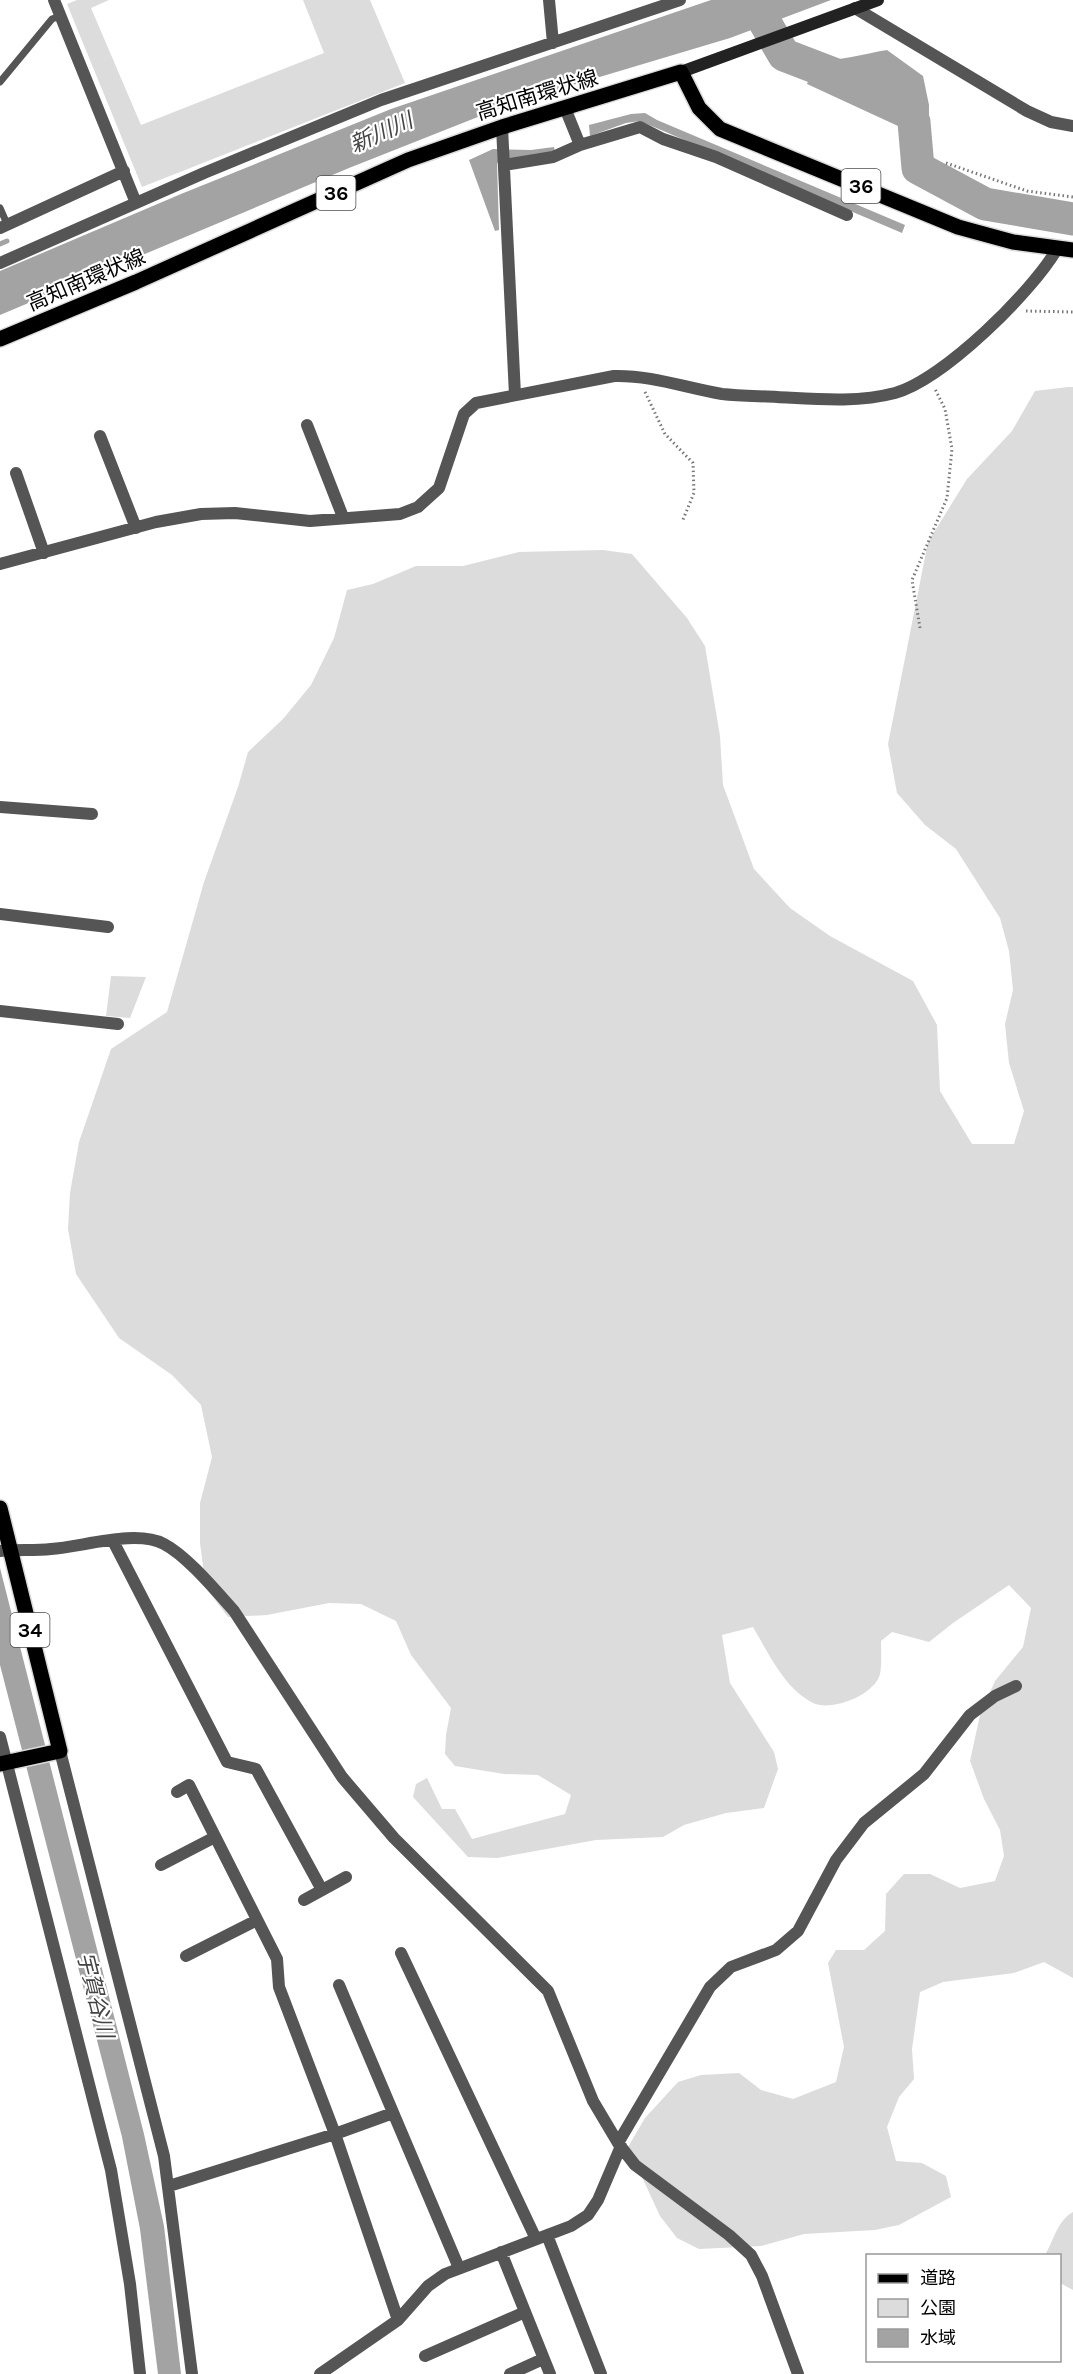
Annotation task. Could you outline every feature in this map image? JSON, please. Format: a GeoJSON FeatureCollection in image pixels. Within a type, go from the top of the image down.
{"type":"FeatureCollection","features":[{"type":"Feature","properties":{"kind":"main road"},"geometry":{"type":"LineString","coordinates":[[681,72],[878,0]]}},
{"type":"Feature","properties":{"kind":"main road","name":"高知南環状線"},"geometry":{"type":"LineString","coordinates":[[0,339],[136,282],[408,160],[502,127],[681,72]]}},
{"type":"Feature","properties":{"kind":"main road","name":"36"},"geometry":{"type":"LineString","coordinates":[[681,72],[699,108],[720,129],[958,226],[1013,242],[1073,250]]}},
{"type":"Feature","properties":{"kind":"main road","name":"34"},"geometry":{"type":"LineString","coordinates":[[0,1508],[5,1551],[55,1753]]}},
{"type":"Feature","properties":{"kind":"main road"},"geometry":{"type":"LineString","coordinates":[[8,1763],[55,1753]]}},
{"type":"Feature","properties":{"kind":"street"},"geometry":{"type":"LineString","coordinates":[[54,0],[136,203]]}},
{"type":"Feature","properties":{"kind":"street"},"geometry":{"type":"LineString","coordinates":[[549,0],[553,43]]}},
{"type":"Feature","properties":{"kind":"street"},"geometry":{"type":"LineString","coordinates":[[0,263],[204,173],[381,100],[680,0]]}},
{"type":"Feature","properties":{"kind":"street"},"geometry":{"type":"LineString","coordinates":[[855,8],[1027,111],[1051,122],[1073,126]]}},
{"type":"Feature","properties":{"kind":"street"},"geometry":{"type":"LineString","coordinates":[[565,108],[580,145]]}},
{"type":"Feature","properties":{"kind":"street"},"geometry":{"type":"LineString","coordinates":[[502,127],[515,396]]}},
{"type":"Feature","properties":{"kind":"street"},"geometry":{"type":"LineString","coordinates":[[504,165],[553,157],[580,145],[640,127],[663,139],[716,157],[847,215]]}},
{"type":"Feature","properties":{"kind":"street"},"geometry":{"type":"LineString","coordinates":[[4,226],[124,171]]}},
{"type":"Feature","properties":{"kind":"street"},"geometry":{"type":"LineString","coordinates":[[0,564],[136,528],[201,514],[235,513],[310,521],[400,514],[418,507],[439,488],[464,414],[476,403],[614,376],[635,375],[723,394],[853,399],[897,393],[937,372],[1014,305],[1047,267],[1057,249]]}},
{"type":"Feature","properties":{"kind":"street"},"geometry":{"type":"LineString","coordinates":[[307,425],[343,517]]}},
{"type":"Feature","properties":{"kind":"street"},"geometry":{"type":"LineString","coordinates":[[100,436],[136,528]]}},
{"type":"Feature","properties":{"kind":"street"},"geometry":{"type":"LineString","coordinates":[[16,473],[44,553]]}},
{"type":"Feature","properties":{"kind":"street"},"geometry":{"type":"LineString","coordinates":[[0,807],[92,814]]}},
{"type":"Feature","properties":{"kind":"street"},"geometry":{"type":"LineString","coordinates":[[0,914],[108,927]]}},
{"type":"Feature","properties":{"kind":"street"},"geometry":{"type":"LineString","coordinates":[[0,1011],[118,1024]]}},
{"type":"Feature","properties":{"kind":"street"},"geometry":{"type":"LineString","coordinates":[[5,1551],[50,1549],[152,1538],[166,1545],[195,1570],[234,1611],[342,1777],[394,1838],[548,1991],[593,2101],[619,2145],[635,2165],[729,2235],[751,2255],[762,2276],[794,2373]]}},
{"type":"Feature","properties":{"kind":"street"},"geometry":{"type":"LineString","coordinates":[[113,1541],[227,1762],[256,1769],[322,1890]]}},
{"type":"Feature","properties":{"kind":"street"},"geometry":{"type":"LineString","coordinates":[[320,2374],[398,2320],[428,2286],[445,2274],[571,2226],[588,2215],[598,2200],[619,2145],[710,1987],[731,1967],[776,1950],[798,1931],[836,1860],[864,1823],[924,1774],[969,1715],[994,1696],[1016,1686]]}},
{"type":"Feature","properties":{"kind":"street"},"geometry":{"type":"LineString","coordinates":[[0,1737],[111,2170],[130,2284],[140,2374]]}},
{"type":"Feature","properties":{"kind":"street"},"geometry":{"type":"LineString","coordinates":[[55,1753],[164,2156],[192,2374]]}},
{"type":"Feature","properties":{"kind":"street"},"geometry":{"type":"LineString","coordinates":[[177,1792],[189,1785],[277,1959],[279,1986],[335,2134],[398,2320]]}},
{"type":"Feature","properties":{"kind":"street"},"geometry":{"type":"LineString","coordinates":[[161,1865],[215,1838]]}},
{"type":"Feature","properties":{"kind":"street"},"geometry":{"type":"LineString","coordinates":[[304,1900],[346,1877]]}},
{"type":"Feature","properties":{"kind":"street"},"geometry":{"type":"LineString","coordinates":[[186,1956],[257,1920]]}},
{"type":"Feature","properties":{"kind":"street"},"geometry":{"type":"LineString","coordinates":[[401,1953],[542,2237],[601,2374]]}},
{"type":"Feature","properties":{"kind":"street"},"geometry":{"type":"LineString","coordinates":[[339,1985],[459,2268]]}},
{"type":"Feature","properties":{"kind":"street"},"geometry":{"type":"LineString","coordinates":[[169,2186],[335,2134],[393,2113]]}},
{"type":"Feature","properties":{"kind":"street"},"geometry":{"type":"LineString","coordinates":[[501,2252],[550,2374]]}},
{"type":"Feature","properties":{"kind":"street"},"geometry":{"type":"LineString","coordinates":[[425,2356],[525,2312]]}},
{"type":"Feature","properties":{"kind":"street"},"geometry":{"type":"LineString","coordinates":[[510,2374],[543,2359]]}},
{"type":"Feature","properties":{"kind":"lane"},"geometry":{"type":"LineString","coordinates":[[0,82],[52,19],[60,16]]}},
{"type":"Feature","properties":{"kind":"lane"},"geometry":{"type":"LineString","coordinates":[[0,208],[4,226]]}},
{"type":"Feature","properties":{"kind":"path"},"geometry":{"type":"LineString","coordinates":[[946,163],[1027,191],[1073,197]]}},
{"type":"Feature","properties":{"kind":"path"},"geometry":{"type":"LineString","coordinates":[[1014,305],[1023,311],[1073,312]]}},
{"type":"Feature","properties":{"kind":"path"},"geometry":{"type":"LineString","coordinates":[[635,375],[654,407],[664,434],[693,463],[694,493],[682,522]]}},
{"type":"Feature","properties":{"kind":"path"},"geometry":{"type":"LineString","coordinates":[[921,628],[912,579],[947,498],[952,449],[945,409],[929,376]]}},
{"type":"Feature","properties":{"kind":"green space"},"geometry":{"type":"Polygon","coordinates":[[[77,0],[109,0],[91,8],[141,125],[324,53],[303,0],[370,0],[405,83],[142,187],[67,4],[77,0]]]}},
{"type":"Feature","properties":{"kind":"green space"},"geometry":{"type":"Polygon","coordinates":[[[1073,387],[1073,1978],[1044,1962],[1014,1973],[943,1982],[920,1992],[912,2049],[914,2079],[899,2097],[887,2127],[896,2161],[922,2163],[946,2176],[951,2197],[899,2225],[875,2230],[804,2234],[761,2246],[699,2249],[677,2238],[660,2216],[628,2147],[645,2118],[678,2082],[701,2075],[739,2073],[761,2090],[793,2099],[836,2082],[844,2047],[828,1963],[836,1950],[864,1950],[885,1931],[886,1894],[904,1874],[930,1874],[960,1888],[995,1881],[1004,1856],[1000,1830],[984,1799],[970,1761],[980,1715],[995,1681],[1023,1647],[1031,1608],[1009,1585],[929,1642],[892,1632],[881,1641],[881,1670],[876,1682],[870,1689],[851,1700],[830,1705],[813,1703],[794,1689],[778,1670],[753,1627],[722,1635],[730,1683],[774,1752],[778,1769],[764,1808],[726,1813],[684,1825],[663,1837],[596,1840],[497,1858],[468,1857],[413,1797],[416,1784],[427,1778],[442,1809],[455,1809],[472,1839],[565,1814],[571,1795],[538,1775],[504,1774],[455,1766],[445,1754],[451,1708],[411,1655],[396,1621],[361,1604],[329,1603],[267,1615],[228,1617],[206,1588],[200,1543],[200,1503],[212,1457],[201,1405],[172,1375],[119,1338],[76,1274],[68,1229],[70,1193],[79,1142],[111,1049],[167,1012],[204,882],[248,752],[283,719],[311,685],[334,638],[347,590],[373,584],[416,566],[463,566],[519,552],[603,550],[632,554],[687,618],[705,646],[720,736],[723,785],[754,869],[790,908],[830,936],[913,981],[937,1025],[940,1091],[972,1144],[1014,1144],[1024,1111],[1009,1063],[1005,1024],[1013,990],[1009,951],[1000,918],[956,849],[925,825],[897,793],[888,744],[928,542],[967,479],[1012,431],[1035,391],[1073,387]]]}},
{"type":"Feature","properties":{"kind":"green space"},"geometry":{"type":"Polygon","coordinates":[[[111,976],[146,977],[130,1018],[106,1016],[111,976]]]}},
{"type":"Feature","properties":{"kind":"green space"},"geometry":{"type":"Polygon","coordinates":[[[1073,2212],[1073,2290],[1061,2284],[1061,2254],[1045,2254],[1059,2226],[1073,2212]]]}},
{"type":"Feature","properties":{"kind":"water","name":"新川川"},"geometry":{"type":"Polygon","coordinates":[[[711,0],[831,0],[730,38],[516,102],[349,168],[0,315],[0,271],[181,194],[391,109],[711,0]]]}},
{"type":"Feature","properties":{"kind":"water"},"geometry":{"type":"Polygon","coordinates":[[[887,50],[923,76],[929,105],[929,166],[910,166],[907,123],[902,121],[898,126],[807,84],[816,61],[843,59],[887,50]]]}},
{"type":"Feature","properties":{"kind":"water"},"geometry":{"type":"Polygon","coordinates":[[[645,113],[905,225],[902,233],[640,121],[626,123],[590,136],[589,125],[631,114],[645,113]]]}},
{"type":"Feature","properties":{"kind":"water"},"geometry":{"type":"Polygon","coordinates":[[[554,147],[555,152],[497,163],[499,230],[495,231],[469,160],[493,149],[531,150],[554,147]]]}},
{"type":"Feature","properties":{"kind":"water","name":"宇賀谷川"},"geometry":{"type":"Polygon","coordinates":[[[0,1568],[144,2134],[164,2226],[181,2374],[158,2374],[140,2229],[122,2137],[0,1665],[0,1568]]]}},
{"type":"Feature","properties":{"kind":"waterway"},"geometry":{"type":"LineString","coordinates":[[756,7],[784,55],[857,83]]}},
{"type":"Feature","properties":{"kind":"waterway"},"geometry":{"type":"LineString","coordinates":[[914,122],[918,168],[985,204],[1073,219]]}},
{"type":"Feature","properties":{"kind":"waterway"},"geometry":{"type":"LineString","coordinates":[[0,244],[7,241]]}}]}
